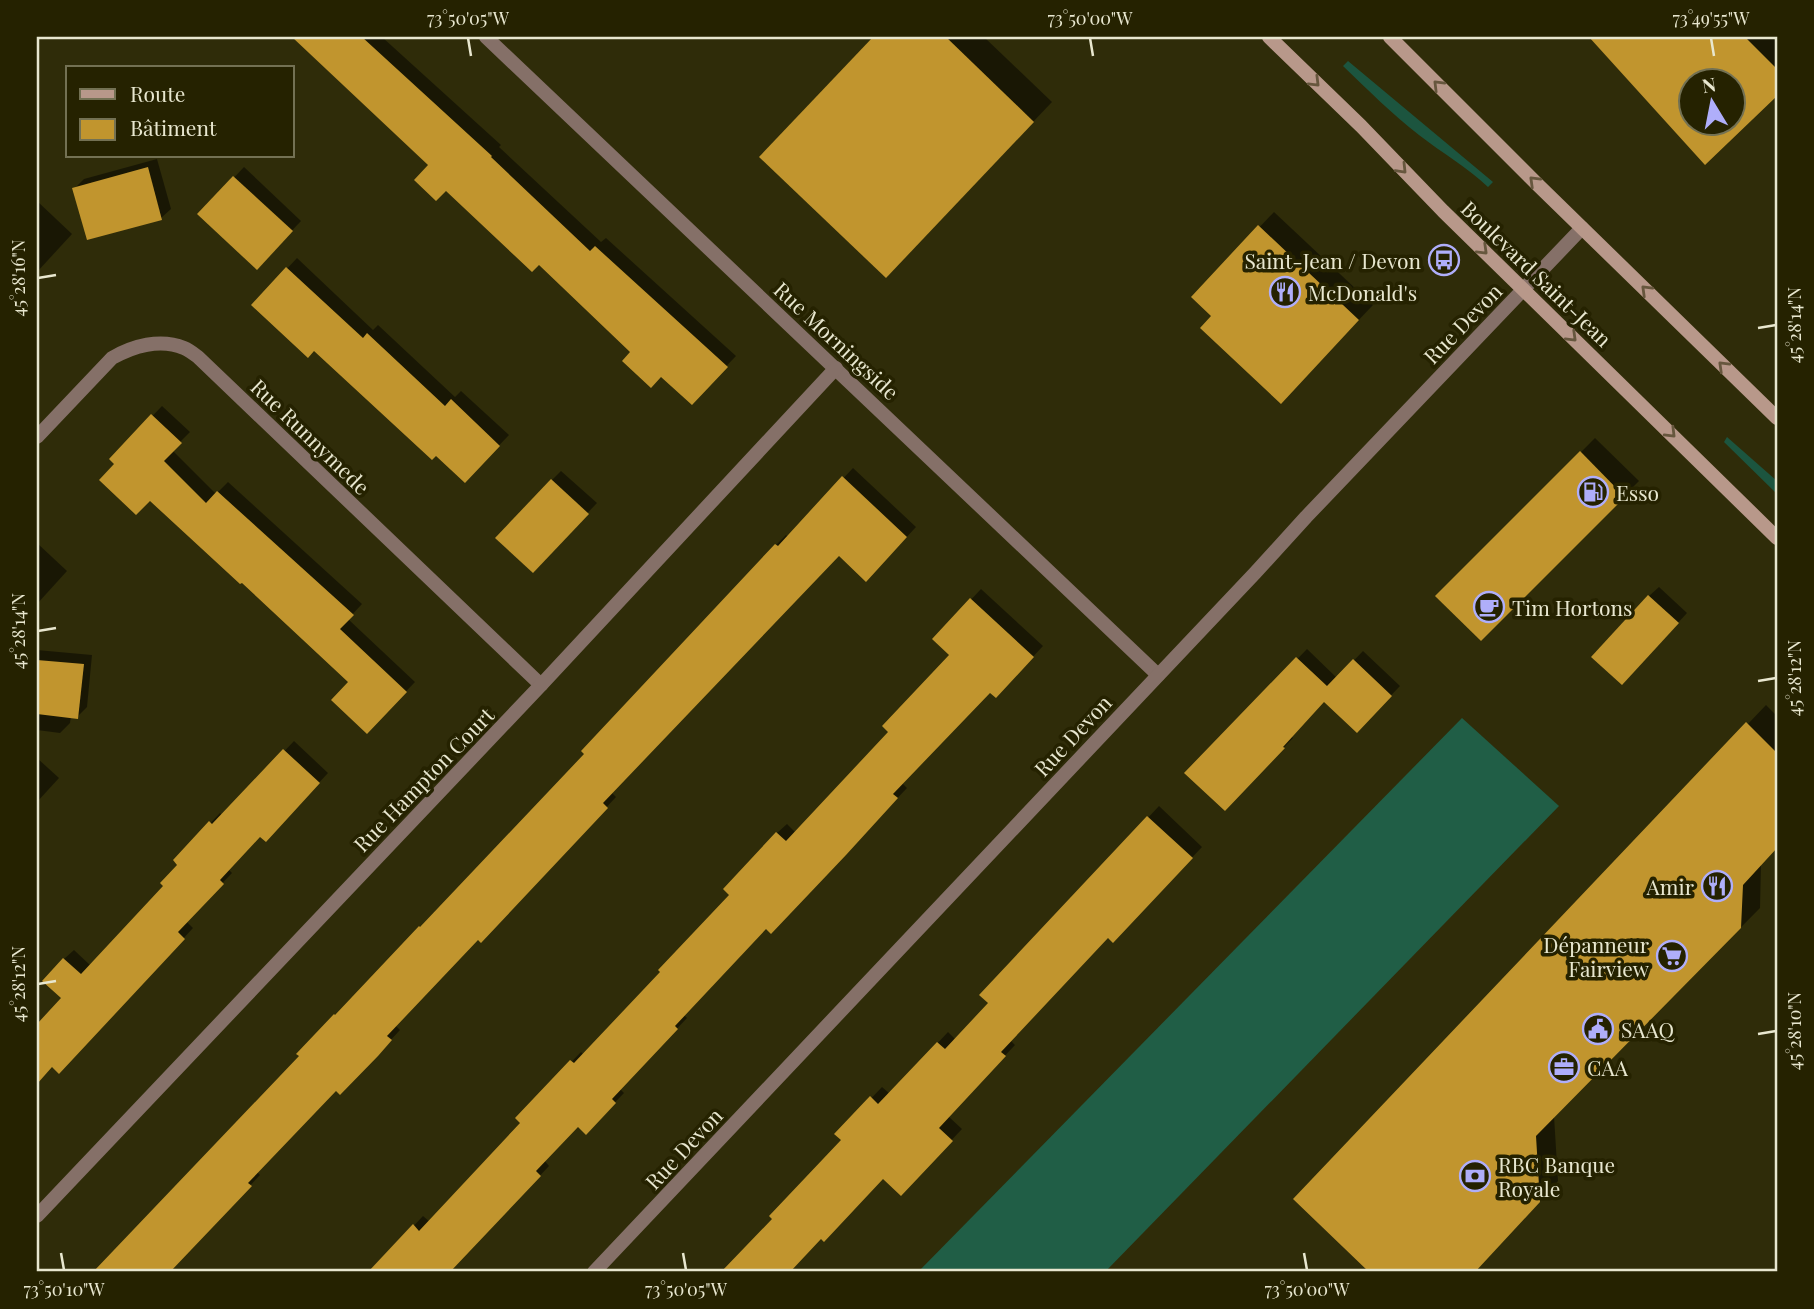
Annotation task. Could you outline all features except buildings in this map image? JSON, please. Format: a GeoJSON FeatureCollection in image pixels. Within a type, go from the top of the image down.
{"type":"FeatureCollection","features":[{"type":"Feature","properties":{"kind":"main road","name":"Boulevard Saint-Jean"},"geometry":{"type":"LineString","coordinates":[[1269,37],[1777,538]]}},
{"type":"Feature","properties":{"kind":"main road"},"geometry":{"type":"LineString","coordinates":[[1390,37],[1777,418]]}},
{"type":"Feature","properties":{"kind":"street","name":"Rue Morningside"},"geometry":{"type":"LineString","coordinates":[[486,37],[1158,675]]}},
{"type":"Feature","properties":{"kind":"street","name":"Rue Devon"},"geometry":{"type":"LineString","coordinates":[[594,1272],[1582,228]]}},
{"type":"Feature","properties":{"kind":"street","name":"Rue Runnymede"},"geometry":{"type":"LineString","coordinates":[[37,437],[112,358],[128,349],[147,344],[184,348],[198,357],[541,685]]}},
{"type":"Feature","properties":{"kind":"street","name":"Rue Hampton Court"},"geometry":{"type":"LineString","coordinates":[[37,1216],[541,685],[836,368]]}},
{"type":"Feature","properties":{"kind":"green space"},"geometry":{"type":"Polygon","coordinates":[[[1348,61],[1493,182],[1488,187],[1409,127],[1343,66],[1348,61]]]}},
{"type":"Feature","properties":{"kind":"green space"},"geometry":{"type":"Polygon","coordinates":[[[1727,437],[1777,481],[1777,494],[1724,442],[1727,437]]]}},
{"type":"Feature","properties":{"kind":"green space"},"geometry":{"type":"Polygon","coordinates":[[[1462,718],[1559,806],[1105,1272],[918,1272],[1462,718]]]}},
{"type":"Feature","properties":{"kind":"place","name":"Saint-Jean / Devon"},"geometry":{"type":"Point","coordinates":[1444,260]}},
{"type":"Feature","properties":{"kind":"place","name":"McDonald's"},"geometry":{"type":"Point","coordinates":[1285,292]}},
{"type":"Feature","properties":{"kind":"place","name":"Esso"},"geometry":{"type":"Point","coordinates":[1593,492]}},
{"type":"Feature","properties":{"kind":"place","name":"Tim Hortons"},"geometry":{"type":"Point","coordinates":[1489,607]}},
{"type":"Feature","properties":{"kind":"place","name":"Amir"},"geometry":{"type":"Point","coordinates":[1717,886]}},
{"type":"Feature","properties":{"kind":"place","name":"Dépanneur Fairview"},"geometry":{"type":"Point","coordinates":[1672,956]}},
{"type":"Feature","properties":{"kind":"place","name":"SAAQ"},"geometry":{"type":"Point","coordinates":[1598,1029]}},
{"type":"Feature","properties":{"kind":"place","name":"CAA"},"geometry":{"type":"Point","coordinates":[1564,1067]}},
{"type":"Feature","properties":{"kind":"place","name":"RBC Banque Royale"},"geometry":{"type":"Point","coordinates":[1475,1176]}}]}
